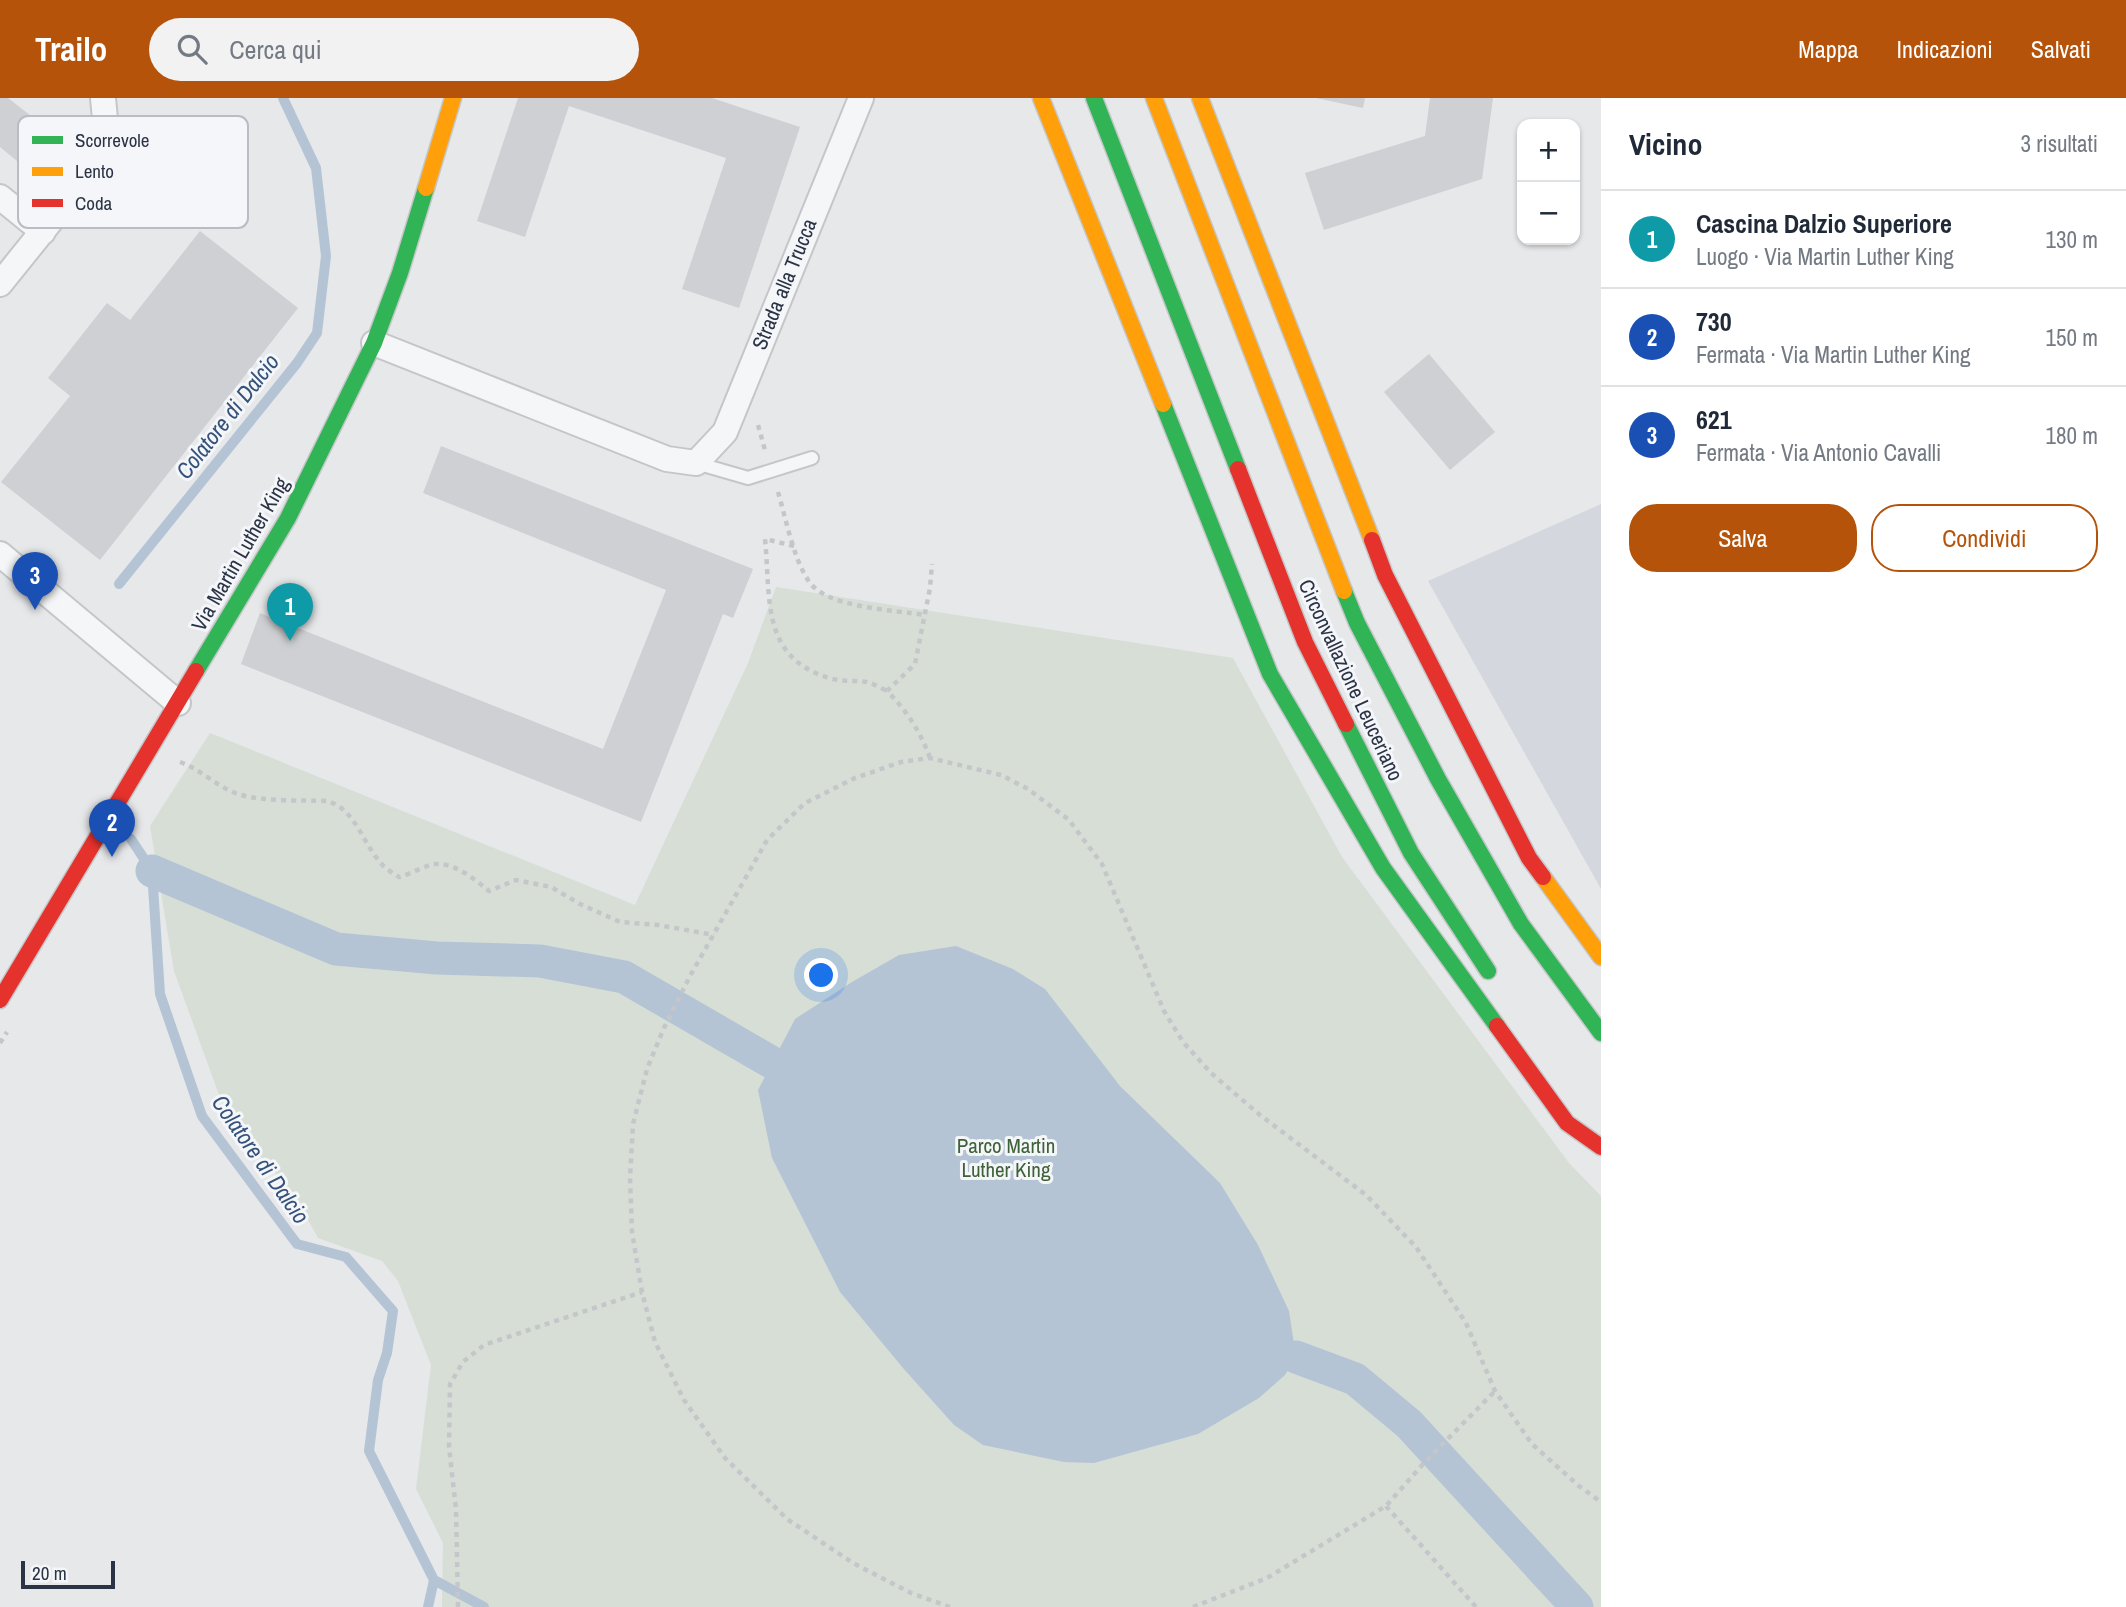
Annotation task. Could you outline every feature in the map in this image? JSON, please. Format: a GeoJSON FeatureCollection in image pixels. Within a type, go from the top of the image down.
{"type":"FeatureCollection","features":[{"type":"Feature","properties":{"kind":"main road","name":"Via Martin Luther King"},"geometry":{"type":"LineString","coordinates":[[0,1000],[288,518],[374,342],[404,261],[453,98]]}},
{"type":"Feature","properties":{"kind":"main road"},"geometry":{"type":"LineString","coordinates":[[1041,98],[1270,674],[1383,868],[1567,1123],[1601,1147]]}},
{"type":"Feature","properties":{"kind":"main road","name":"Circonvallazione Leuceriano"},"geometry":{"type":"LineString","coordinates":[[1094,98],[1305,642],[1411,853],[1497,986]]}},
{"type":"Feature","properties":{"kind":"main road","name":"Circonvallazione Leuceriano"},"geometry":{"type":"LineString","coordinates":[[1154,98],[1357,623],[1438,779],[1521,924],[1601,1033]]}},
{"type":"Feature","properties":{"kind":"main road"},"geometry":{"type":"LineString","coordinates":[[1200,98],[1385,575],[1529,858],[1601,957]]}},
{"type":"Feature","properties":{"kind":"street"},"geometry":{"type":"LineString","coordinates":[[103,98],[105,116]]}},
{"type":"Feature","properties":{"kind":"street","name":"Strada alla Trucca"},"geometry":{"type":"LineString","coordinates":[[696,463],[725,432],[861,98]]}},
{"type":"Feature","properties":{"kind":"street"},"geometry":{"type":"LineString","coordinates":[[0,197],[18,212]]}},
{"type":"Feature","properties":{"kind":"street"},"geometry":{"type":"LineString","coordinates":[[38,228],[43,232]]}},
{"type":"Feature","properties":{"kind":"street"},"geometry":{"type":"LineString","coordinates":[[0,284],[46,228]]}},
{"type":"Feature","properties":{"kind":"street"},"geometry":{"type":"LineString","coordinates":[[374,342],[667,459],[696,463]]}},
{"type":"Feature","properties":{"kind":"street"},"geometry":{"type":"LineString","coordinates":[[0,554],[178,703]]}},
{"type":"Feature","properties":{"kind":"lane"},"geometry":{"type":"LineString","coordinates":[[696,463],[748,478],[812,458]]}},
{"type":"Feature","properties":{"kind":"path"},"geometry":{"type":"LineString","coordinates":[[755,414],[770,471],[808,582],[819,593],[834,601],[925,615]]}},
{"type":"Feature","properties":{"kind":"path"},"geometry":{"type":"LineString","coordinates":[[795,546],[765,539],[773,629],[782,646],[793,659],[812,673],[834,680],[869,683],[887,691],[905,709],[921,733],[930,758]]}},
{"type":"Feature","properties":{"kind":"path"},"geometry":{"type":"LineString","coordinates":[[887,691],[915,664],[932,564]]}},
{"type":"Feature","properties":{"kind":"path"},"geometry":{"type":"LineString","coordinates":[[150,751],[195,768],[219,785],[240,795],[338,804],[363,834],[381,864],[399,877],[413,874],[433,863],[444,865],[454,867],[489,891],[516,880],[528,882],[551,887],[620,922],[658,925],[714,935]]}},
{"type":"Feature","properties":{"kind":"path"},"geometry":{"type":"LineString","coordinates":[[950,1607],[911,1593],[853,1563],[798,1527],[725,1458],[684,1400],[655,1342],[642,1292],[632,1232],[630,1177],[633,1124],[647,1069],[690,975],[767,839],[805,803],[855,778],[901,762],[930,758],[1000,775],[1028,789],[1069,820],[1102,864],[1164,1011],[1183,1042],[1211,1073],[1260,1115],[1366,1195],[1416,1247],[1466,1323],[1495,1391],[1532,1444],[1601,1502]]}},
{"type":"Feature","properties":{"kind":"path"},"geometry":{"type":"LineString","coordinates":[[458,1607],[456,1509],[448,1409],[450,1384],[463,1362],[484,1345],[642,1292]]}},
{"type":"Feature","properties":{"kind":"path"},"geometry":{"type":"LineString","coordinates":[[1194,1607],[1267,1578],[1386,1506],[1495,1391]]}},
{"type":"Feature","properties":{"kind":"path"},"geometry":{"type":"LineString","coordinates":[[1386,1506],[1476,1607]]}},
{"type":"Feature","properties":{"kind":"shaded area"},"geometry":{"type":"Polygon","coordinates":[[[1601,504],[1601,889],[1428,581],[1601,504]]]}},
{"type":"Feature","properties":{"kind":"green space","name":"Parco Martin Luther King"},"geometry":{"type":"Polygon","coordinates":[[[776,587],[1233,658],[1342,857],[1569,1163],[1601,1196],[1601,1607],[442,1607],[443,1543],[416,1489],[431,1365],[398,1281],[382,1261],[318,1238],[301,1207],[275,1172],[230,1125],[174,971],[150,826],[210,733],[635,905],[748,663],[776,587]]]}},
{"type":"Feature","properties":{"kind":"water"},"geometry":{"type":"Polygon","coordinates":[[[956,946],[1013,969],[1045,989],[1120,1086],[1220,1183],[1258,1245],[1289,1311],[1296,1357],[1285,1375],[1259,1398],[1198,1434],[1094,1463],[1064,1462],[983,1445],[954,1425],[840,1292],[772,1158],[758,1090],[795,1019],[899,955],[956,946]]]}},
{"type":"Feature","properties":{"kind":"building"},"geometry":{"type":"Polygon","coordinates":[[[0,98],[8,98],[31,116],[18,116],[18,162],[0,147],[0,98]]]}},
{"type":"Feature","properties":{"kind":"building"},"geometry":{"type":"Polygon","coordinates":[[[518,98],[712,98],[800,127],[739,308],[682,289],[726,158],[569,106],[525,237],[477,221],[518,98]]]}},
{"type":"Feature","properties":{"kind":"building"},"geometry":{"type":"Polygon","coordinates":[[[1316,98],[1365,98],[1363,108],[1316,98]]]}},
{"type":"Feature","properties":{"kind":"building"},"geometry":{"type":"Polygon","coordinates":[[[1430,98],[1493,98],[1482,179],[1324,230],[1305,173],[1425,136],[1430,98]]]}},
{"type":"Feature","properties":{"kind":"building"},"geometry":{"type":"Polygon","coordinates":[[[200,231],[298,308],[100,560],[1,482],[70,396],[48,378],[107,303],[130,320],[200,231]]]}},
{"type":"Feature","properties":{"kind":"building"},"geometry":{"type":"Polygon","coordinates":[[[1429,354],[1495,432],[1450,470],[1384,392],[1429,354]]]}},
{"type":"Feature","properties":{"kind":"building"},"geometry":{"type":"Polygon","coordinates":[[[441,446],[753,569],[733,618],[723,614],[641,822],[241,664],[260,613],[603,749],[666,590],[423,493],[441,446]]]}},
{"type":"Feature","properties":{"kind":"waterway","name":"Colatore di Dalcio"},"geometry":{"type":"LineString","coordinates":[[119,584],[297,363],[317,333],[326,256],[316,168],[283,98]]}},
{"type":"Feature","properties":{"kind":"waterway","name":"Colatore di Dalcio"},"geometry":{"type":"LineString","coordinates":[[131,839],[152,871],[160,994],[202,1116],[297,1244],[346,1257],[393,1311],[387,1353],[378,1380],[369,1451],[434,1580],[428,1607]]}},
{"type":"Feature","properties":{"kind":"waterway"},"geometry":{"type":"LineString","coordinates":[[152,871],[336,949],[437,958],[540,961],[624,977],[771,1062]]}},
{"type":"Feature","properties":{"kind":"waterway"},"geometry":{"type":"LineString","coordinates":[[1296,1357],[1355,1379],[1409,1424],[1577,1607]]}},
{"type":"Feature","properties":{"kind":"waterway"},"geometry":{"type":"LineString","coordinates":[[434,1580],[484,1607]]}},
{"type":"Feature","properties":{"kind":"traffic: fast"},"geometry":{"type":"LineString","coordinates":[[1094,98],[1238,469]]}},
{"type":"Feature","properties":{"kind":"traffic: fast"},"geometry":{"type":"LineString","coordinates":[[196,671],[288,518],[374,343],[400,273],[426,188]]}},
{"type":"Feature","properties":{"kind":"traffic: fast"},"geometry":{"type":"LineString","coordinates":[[1163,404],[1270,674],[1383,868],[1497,1026]]}},
{"type":"Feature","properties":{"kind":"traffic: fast"},"geometry":{"type":"LineString","coordinates":[[1344,591],[1357,623],[1438,779],[1521,924],[1601,1033]]}},
{"type":"Feature","properties":{"kind":"traffic: fast"},"geometry":{"type":"LineString","coordinates":[[1346,724],[1411,853],[1488,971]]}},
{"type":"Feature","properties":{"kind":"traffic: slow"},"geometry":{"type":"LineString","coordinates":[[426,188],[453,98]]}},
{"type":"Feature","properties":{"kind":"traffic: slow"},"geometry":{"type":"LineString","coordinates":[[1041,98],[1163,404]]}},
{"type":"Feature","properties":{"kind":"traffic: slow"},"geometry":{"type":"LineString","coordinates":[[1154,98],[1344,591]]}},
{"type":"Feature","properties":{"kind":"traffic: slow"},"geometry":{"type":"LineString","coordinates":[[1200,98],[1372,540]]}},
{"type":"Feature","properties":{"kind":"traffic: slow"},"geometry":{"type":"LineString","coordinates":[[1543,877],[1601,957]]}},
{"type":"Feature","properties":{"kind":"traffic: jam"},"geometry":{"type":"LineString","coordinates":[[1238,469],[1305,642],[1346,724]]}},
{"type":"Feature","properties":{"kind":"traffic: jam"},"geometry":{"type":"LineString","coordinates":[[1372,540],[1385,575],[1529,858],[1543,877]]}},
{"type":"Feature","properties":{"kind":"traffic: jam"},"geometry":{"type":"LineString","coordinates":[[0,1000],[196,671]]}},
{"type":"Feature","properties":{"kind":"traffic: jam"},"geometry":{"type":"LineString","coordinates":[[1497,1026],[1567,1123],[1601,1147]]}},
{"type":"Feature","properties":{"kind":"place","name":"621"},"geometry":{"type":"Point","coordinates":[35,610]}},
{"type":"Feature","properties":{"kind":"place","name":"Cascina Dalzio Superiore"},"geometry":{"type":"Point","coordinates":[290,641]}},
{"type":"Feature","properties":{"kind":"place","name":"730"},"geometry":{"type":"Point","coordinates":[112,857]}}]}
